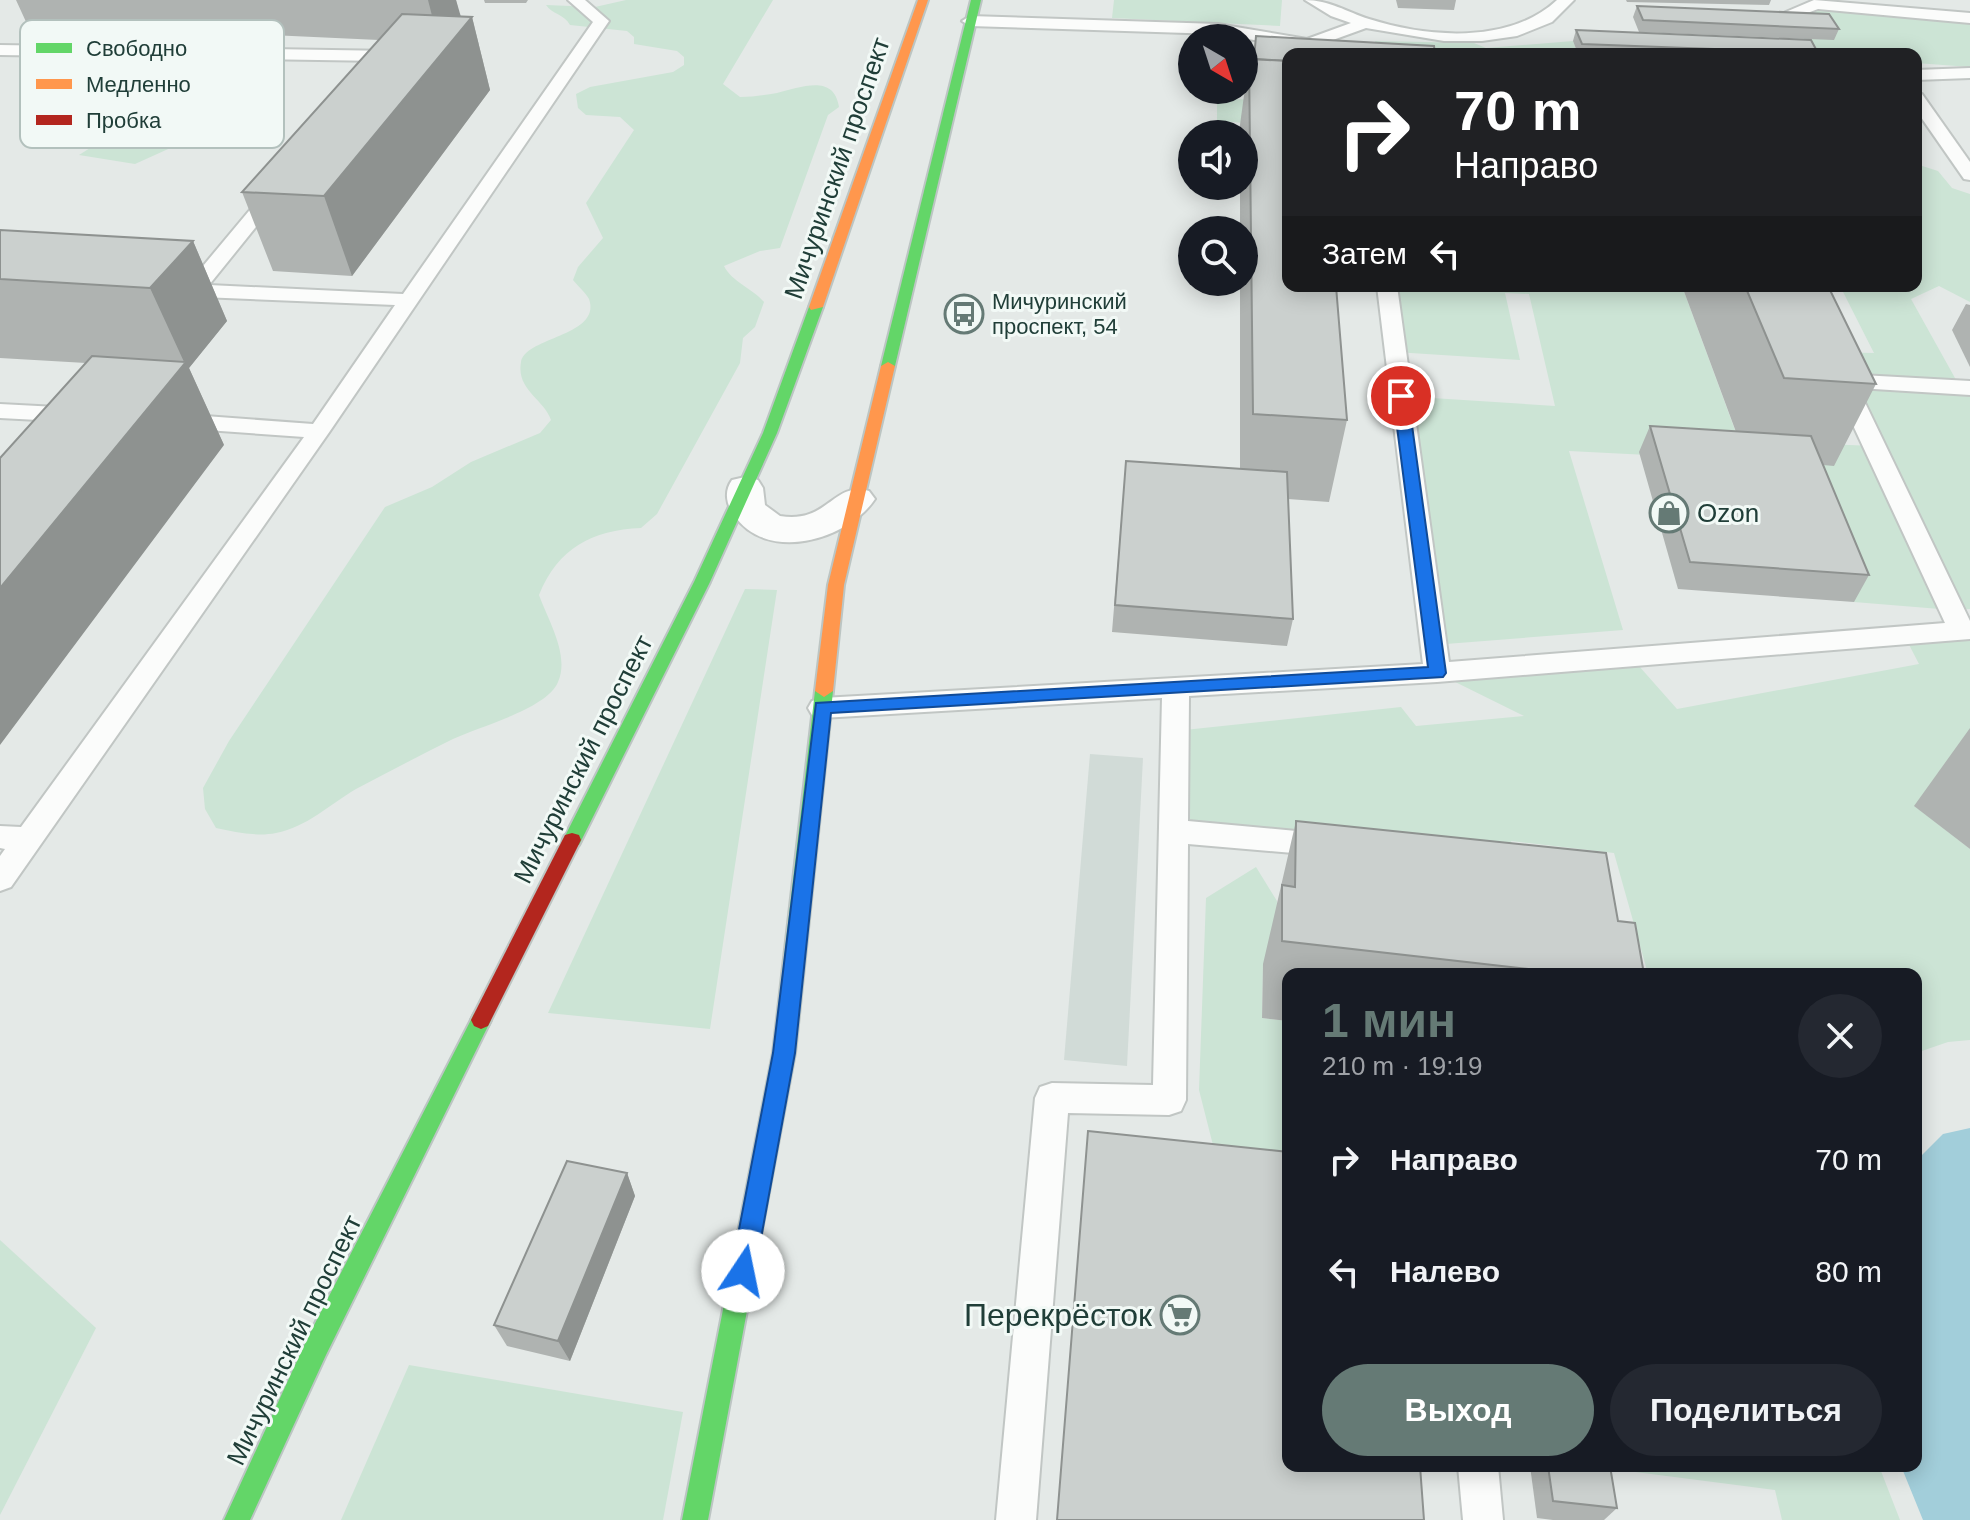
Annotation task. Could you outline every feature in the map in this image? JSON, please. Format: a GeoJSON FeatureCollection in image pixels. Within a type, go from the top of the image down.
{"type":"FeatureCollection","features":[{"type":"Feature","properties":{"kind":"main road","name":"Мичуринский проспект"},"geometry":{"type":"LineString","coordinates":[[237,1520],[317,1346],[695,596],[770,433],[923,0]]}},
{"type":"Feature","properties":{"kind":"main road"},"geometry":{"type":"LineString","coordinates":[[695,1520],[784,1053],[836,585],[976,0]]}},
{"type":"Feature","properties":{"kind":"street"},"geometry":{"type":"LineString","coordinates":[[745,488],[743,501],[748,512],[760,522],[797,530],[835,521],[849,511],[856,499]]}},
{"type":"Feature","properties":{"kind":"lane"},"geometry":{"type":"LineString","coordinates":[[0,879],[14,838],[319,431],[601,21],[576,0]]}},
{"type":"Feature","properties":{"kind":"lane"},"geometry":{"type":"LineString","coordinates":[[1313,0],[1326,9],[1363,24],[1408,33],[1457,36],[1497,34],[1530,27],[1554,15],[1566,0]]}},
{"type":"Feature","properties":{"kind":"lane"},"geometry":{"type":"LineString","coordinates":[[1775,20],[1816,4],[1970,18]]}},
{"type":"Feature","properties":{"kind":"lane"},"geometry":{"type":"LineString","coordinates":[[970,21],[1218,29],[1324,48]]}},
{"type":"Feature","properties":{"kind":"lane"},"geometry":{"type":"LineString","coordinates":[[1308,44],[1363,24]]}},
{"type":"Feature","properties":{"kind":"lane"},"geometry":{"type":"LineString","coordinates":[[0,50],[20,50]]}},
{"type":"Feature","properties":{"kind":"lane"},"geometry":{"type":"LineString","coordinates":[[284,54],[394,56],[378,75]]}},
{"type":"Feature","properties":{"kind":"lane"},"geometry":{"type":"LineString","coordinates":[[1922,75],[1970,73]]}},
{"type":"Feature","properties":{"kind":"lane"},"geometry":{"type":"LineString","coordinates":[[1922,107],[1970,175]]}},
{"type":"Feature","properties":{"kind":"lane"},"geometry":{"type":"LineString","coordinates":[[194,290],[284,182]]}},
{"type":"Feature","properties":{"kind":"lane"},"geometry":{"type":"LineString","coordinates":[[164,289],[409,300]]}},
{"type":"Feature","properties":{"kind":"lane"},"geometry":{"type":"LineString","coordinates":[[1388,292],[1437,673]]}},
{"type":"Feature","properties":{"kind":"lane"},"geometry":{"type":"LineString","coordinates":[[822,708],[1437,673],[1966,630],[1830,352]]}},
{"type":"Feature","properties":{"kind":"lane"},"geometry":{"type":"LineString","coordinates":[[1844,381],[1970,388]]}},
{"type":"Feature","properties":{"kind":"lane"},"geometry":{"type":"LineString","coordinates":[[0,411],[94,416]]}},
{"type":"Feature","properties":{"kind":"lane"},"geometry":{"type":"LineString","coordinates":[[152,420],[319,431]]}},
{"type":"Feature","properties":{"kind":"lane"},"geometry":{"type":"LineString","coordinates":[[1016,1520],[1052,1098],[1169,1100],[1176,687]]}},
{"type":"Feature","properties":{"kind":"lane"},"geometry":{"type":"LineString","coordinates":[[1174,831],[1363,848]]}},
{"type":"Feature","properties":{"kind":"lane"},"geometry":{"type":"LineString","coordinates":[[1479,1472],[1483,1520]]}},
{"type":"Feature","properties":{"kind":"shaded area"},"geometry":{"type":"Polygon","coordinates":[[[1090,754],[1143,758],[1127,1066],[1064,1060],[1090,754]]]}},
{"type":"Feature","properties":{"kind":"green space"},"geometry":{"type":"Polygon","coordinates":[[[626,0],[773,0],[723,84],[740,97],[815,85],[823,86],[836,96],[839,107],[828,115],[780,248],[760,251],[724,266],[764,302],[755,327],[743,338],[740,363],[657,514],[641,528],[607,533],[579,545],[556,565],[547,579],[539,595],[560,649],[561,661],[558,682],[551,692],[512,716],[453,739],[368,783],[298,826],[261,834],[216,828],[205,809],[203,788],[229,741],[385,507],[432,487],[471,462],[540,433],[551,420],[526,387],[521,362],[535,347],[574,329],[590,311],[589,299],[573,280],[578,267],[603,238],[586,203],[634,130],[620,117],[586,115],[578,108],[576,94],[590,87],[673,72],[684,65],[684,57],[677,51],[634,44],[634,37],[627,31],[570,25],[546,5],[595,7],[626,0]]]}},
{"type":"Feature","properties":{"kind":"green space"},"geometry":{"type":"Polygon","coordinates":[[[1114,0],[1282,0],[1280,26],[1112,18],[1114,0]]]}},
{"type":"Feature","properties":{"kind":"green space"},"geometry":{"type":"Polygon","coordinates":[[[1816,4],[1970,18],[1970,67],[1922,63],[1922,48],[1811,48],[1804,39],[1804,18],[1816,11],[1816,4]]]}},
{"type":"Feature","properties":{"kind":"green space"},"geometry":{"type":"Polygon","coordinates":[[[1375,41],[1474,43],[1486,48],[1378,48],[1375,41]]]}},
{"type":"Feature","properties":{"kind":"green space"},"geometry":{"type":"Polygon","coordinates":[[[1573,41],[1576,48],[1486,48],[1573,41]]]}},
{"type":"Feature","properties":{"kind":"green space"},"geometry":{"type":"Polygon","coordinates":[[[1282,102],[1282,126],[1258,124],[1258,120],[1217,120],[1217,104],[1282,102]]]}},
{"type":"Feature","properties":{"kind":"green space"},"geometry":{"type":"Polygon","coordinates":[[[90,148],[170,148],[135,164],[79,155],[90,148]]]}},
{"type":"Feature","properties":{"kind":"green space"},"geometry":{"type":"Polygon","coordinates":[[[1922,166],[1938,171],[1952,188],[1970,194],[1970,302],[1939,286],[1911,299],[1960,387],[1970,388],[1970,609],[1854,602],[1798,463],[1824,444],[1874,446],[1830,352],[1874,353],[1843,292],[1922,292],[1922,166]]]}},
{"type":"Feature","properties":{"kind":"green space"},"geometry":{"type":"Polygon","coordinates":[[[1388,292],[1684,292],[1746,460],[1569,451],[1623,630],[1433,645],[1401,396],[1555,406],[1529,294],[1505,293],[1520,360],[1395,352],[1388,292]]]}},
{"type":"Feature","properties":{"kind":"green space"},"geometry":{"type":"Polygon","coordinates":[[[745,589],[777,590],[710,1029],[548,1013],[745,589]]]}},
{"type":"Feature","properties":{"kind":"green space"},"geometry":{"type":"Polygon","coordinates":[[[1970,630],[1970,773],[1915,806],[1970,849],[1970,1040],[1948,1042],[1922,1051],[1922,968],[1646,968],[1614,853],[1511,841],[1520,863],[1174,831],[1175,731],[1401,707],[1416,726],[1524,716],[1437,673],[1631,657],[1677,709],[1919,664],[1904,635],[1970,630]]]}},
{"type":"Feature","properties":{"kind":"green space"},"geometry":{"type":"Polygon","coordinates":[[[1256,867],[1277,901],[1275,966],[1263,964],[1262,1018],[1282,1020],[1282,1163],[1216,1157],[1199,1090],[1206,898],[1256,867]]]}},
{"type":"Feature","properties":{"kind":"green space"},"geometry":{"type":"Polygon","coordinates":[[[0,1240],[96,1328],[0,1515],[0,1240]]]}},
{"type":"Feature","properties":{"kind":"green space"},"geometry":{"type":"Polygon","coordinates":[[[409,1365],[683,1412],[663,1520],[341,1520],[409,1365]]]}},
{"type":"Feature","properties":{"kind":"green space"},"geometry":{"type":"Polygon","coordinates":[[[1636,1472],[1881,1472],[1900,1520],[1782,1520],[1775,1490],[1636,1472]]]}},
{"type":"Feature","properties":{"kind":"water"},"geometry":{"type":"Polygon","coordinates":[[[1970,1128],[1970,1520],[1923,1520],[1903,1472],[1922,1472],[1922,1155],[1943,1134],[1970,1128]]]}},
{"type":"Feature","properties":{"kind":"building"},"geometry":{"type":"Polygon","coordinates":[[[1637,6],[1829,14],[1839,29],[1643,20],[1637,6]]]}},
{"type":"Feature","properties":{"kind":"building"},"geometry":{"type":"Polygon","coordinates":[[[402,14],[472,17],[324,196],[242,192],[402,14]]]}},
{"type":"Feature","properties":{"kind":"building"},"geometry":{"type":"Polygon","coordinates":[[[1576,30],[1811,40],[1815,48],[1687,48],[1582,44],[1576,30]]]}},
{"type":"Feature","properties":{"kind":"building"},"geometry":{"type":"Polygon","coordinates":[[[1258,36],[1434,48],[1282,48],[1282,61],[1258,59],[1258,36]]]}},
{"type":"Feature","properties":{"kind":"building"},"geometry":{"type":"Polygon","coordinates":[[[1258,59],[1282,61],[1282,292],[1336,292],[1347,420],[1253,414],[1252,296],[1258,296],[1258,216],[1251,216],[1251,200],[1258,200],[1258,120],[1250,120],[1250,104],[1258,104],[1258,59]]]}},
{"type":"Feature","properties":{"kind":"building"},"geometry":{"type":"Polygon","coordinates":[[[0,230],[193,241],[150,288],[0,279],[0,230]]]}},
{"type":"Feature","properties":{"kind":"building"},"geometry":{"type":"Polygon","coordinates":[[[1748,292],[1831,292],[1876,384],[1784,378],[1748,292]]]}},
{"type":"Feature","properties":{"kind":"building"},"geometry":{"type":"Polygon","coordinates":[[[92,356],[186,362],[0,588],[0,458],[92,356]]]}},
{"type":"Feature","properties":{"kind":"building"},"geometry":{"type":"Polygon","coordinates":[[[1650,426],[1811,436],[1869,575],[1690,562],[1650,426]]]}},
{"type":"Feature","properties":{"kind":"building"},"geometry":{"type":"Polygon","coordinates":[[[1126,461],[1287,472],[1293,619],[1115,605],[1126,461]]]}},
{"type":"Feature","properties":{"kind":"building"},"geometry":{"type":"Polygon","coordinates":[[[1296,821],[1606,853],[1618,921],[1635,923],[1643,968],[1519,968],[1282,941],[1282,885],[1295,887],[1296,821]]]}},
{"type":"Feature","properties":{"kind":"building","name":"Перекрёсток"},"geometry":{"type":"Polygon","coordinates":[[[1088,1131],[1282,1151],[1282,1472],[1420,1472],[1424,1520],[1057,1520],[1088,1131]]]}},
{"type":"Feature","properties":{"kind":"building"},"geometry":{"type":"Polygon","coordinates":[[[567,1161],[627,1173],[558,1341],[494,1325],[567,1161]]]}},
{"type":"Feature","properties":{"kind":"building"},"geometry":{"type":"Polygon","coordinates":[[[1549,1472],[1611,1472],[1617,1508],[1553,1501],[1549,1472]]]}},
{"type":"Feature","properties":{"kind":"traffic: fast"},"geometry":{"type":"LineString","coordinates":[[888,366],[976,0]]}},
{"type":"Feature","properties":{"kind":"traffic: fast"},"geometry":{"type":"LineString","coordinates":[[572,840],[702,582],[770,433],[816,307]]}},
{"type":"Feature","properties":{"kind":"traffic: fast"},"geometry":{"type":"LineString","coordinates":[[695,1520],[784,1053],[824,691]]}},
{"type":"Feature","properties":{"kind":"traffic: fast"},"geometry":{"type":"LineString","coordinates":[[237,1520],[317,1346],[481,1020]]}},
{"type":"Feature","properties":{"kind":"traffic: slow"},"geometry":{"type":"LineString","coordinates":[[816,307],[923,0]]}},
{"type":"Feature","properties":{"kind":"traffic: slow"},"geometry":{"type":"LineString","coordinates":[[824,691],[836,585],[888,366]]}},
{"type":"Feature","properties":{"kind":"traffic: jam"},"geometry":{"type":"LineString","coordinates":[[481,1020],[572,840]]}},
{"type":"Feature","properties":{"kind":"place","name":"Мичуринский проспект, 54"},"geometry":{"type":"Point","coordinates":[964,314]}},
{"type":"Feature","properties":{"kind":"place","name":"Ozon"},"geometry":{"type":"Point","coordinates":[1669,513]}},
{"type":"Feature","properties":{"kind":"place","name":"Перекрёсток"},"geometry":{"type":"Point","coordinates":[1180,1315]}},
{"type":"Feature","properties":{"kind":"route"},"geometry":{"type":"LineString","coordinates":[[743,1271],[784,1053],[822,708],[1437,673],[1401,396]]}}]}
